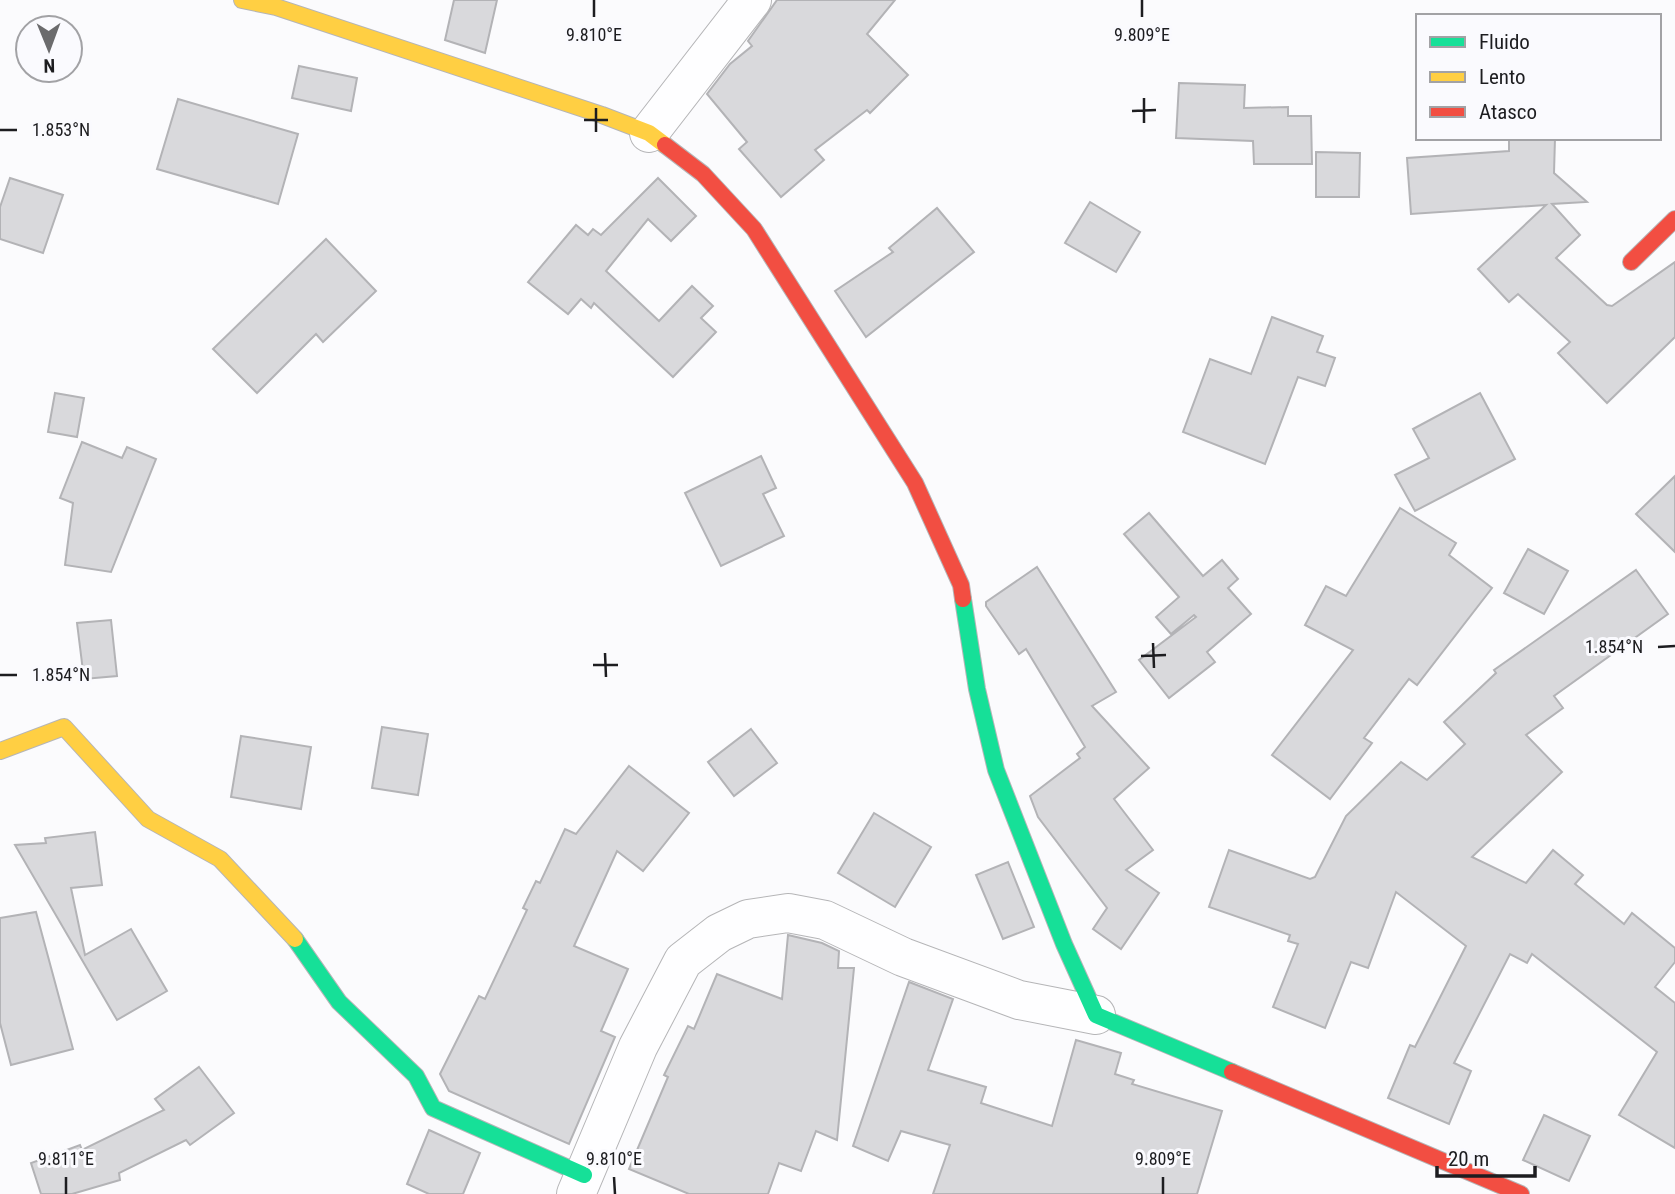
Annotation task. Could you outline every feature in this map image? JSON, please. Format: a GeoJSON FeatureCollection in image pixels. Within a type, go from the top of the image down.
{"type":"FeatureCollection","features":[{"type":"Feature","properties":{"kind":"street"},"geometry":{"type":"LineString","coordinates":[[243,0],[276,7],[649,133],[703,174],[754,229],[915,483],[961,585],[977,689],[996,770],[1064,944],[1096,1015]]}},
{"type":"Feature","properties":{"kind":"street"},"geometry":{"type":"LineString","coordinates":[[649,133],[752,0]]}},
{"type":"Feature","properties":{"kind":"street"},"geometry":{"type":"LineString","coordinates":[[1631,262],[1675,219]]}},
{"type":"Feature","properties":{"kind":"street"},"geometry":{"type":"LineString","coordinates":[[0,751],[64,727],[149,819],[220,859],[304,949],[339,1002],[416,1076],[433,1108],[580,1185],[638,1047],[683,961],[719,933],[748,919],[788,914],[825,920],[903,957],[1019,1000],[1096,1015],[1521,1194]]}},
{"type":"Feature","properties":{"kind":"building"},"geometry":{"type":"Polygon","coordinates":[[[454,0],[497,0],[485,53],[445,40],[454,0]]]}},
{"type":"Feature","properties":{"kind":"building"},"geometry":{"type":"Polygon","coordinates":[[[777,0],[895,0],[867,34],[908,75],[870,113],[867,110],[815,150],[824,160],[781,197],[739,149],[747,142],[707,94],[730,64],[752,46],[748,41],[777,0]]]}},
{"type":"Feature","properties":{"kind":"building"},"geometry":{"type":"Polygon","coordinates":[[[299,66],[357,78],[351,111],[292,98],[299,66]]]}},
{"type":"Feature","properties":{"kind":"building"},"geometry":{"type":"Polygon","coordinates":[[[1179,83],[1245,85],[1244,108],[1288,107],[1288,116],[1311,116],[1312,164],[1254,164],[1253,141],[1176,138],[1179,83]]]}},
{"type":"Feature","properties":{"kind":"building"},"geometry":{"type":"Polygon","coordinates":[[[178,99],[298,134],[278,204],[157,169],[178,99]]]}},
{"type":"Feature","properties":{"kind":"building"},"geometry":{"type":"Polygon","coordinates":[[[1509,140],[1555,140],[1554,173],[1587,202],[1552,204],[1580,235],[1556,258],[1607,305],[1612,306],[1675,262],[1675,337],[1607,403],[1558,353],[1570,342],[1518,294],[1509,302],[1478,269],[1546,205],[1411,214],[1407,158],[1509,151],[1509,140]]]}},
{"type":"Feature","properties":{"kind":"building"},"geometry":{"type":"Polygon","coordinates":[[[1316,152],[1360,153],[1359,197],[1316,197],[1316,152]]]}},
{"type":"Feature","properties":{"kind":"building"},"geometry":{"type":"Polygon","coordinates":[[[10,178],[63,195],[43,253],[0,239],[0,207],[10,178]]]}},
{"type":"Feature","properties":{"kind":"building"},"geometry":{"type":"Polygon","coordinates":[[[658,178],[696,216],[671,241],[648,219],[606,271],[659,321],[692,286],[713,306],[701,318],[716,332],[673,377],[594,303],[591,308],[581,299],[568,314],[528,282],[576,225],[588,235],[593,229],[601,235],[658,178]]]}},
{"type":"Feature","properties":{"kind":"building"},"geometry":{"type":"Polygon","coordinates":[[[1090,202],[1140,232],[1116,272],[1065,243],[1090,202]]]}},
{"type":"Feature","properties":{"kind":"building"},"geometry":{"type":"Polygon","coordinates":[[[937,208],[974,252],[866,337],[835,291],[893,252],[889,248],[937,208]]]}},
{"type":"Feature","properties":{"kind":"building"},"geometry":{"type":"Polygon","coordinates":[[[326,239],[376,291],[323,342],[316,334],[257,393],[213,349],[326,239]]]}},
{"type":"Feature","properties":{"kind":"building"},"geometry":{"type":"Polygon","coordinates":[[[1272,317],[1323,336],[1317,352],[1335,358],[1325,386],[1298,377],[1265,464],[1183,432],[1210,359],[1251,374],[1272,317]]]}},
{"type":"Feature","properties":{"kind":"building"},"geometry":{"type":"Polygon","coordinates":[[[55,393],[84,398],[77,437],[48,432],[55,393]]]}},
{"type":"Feature","properties":{"kind":"building"},"geometry":{"type":"Polygon","coordinates":[[[1480,393],[1515,459],[1415,511],[1395,475],[1429,458],[1413,429],[1480,393]]]}},
{"type":"Feature","properties":{"kind":"building"},"geometry":{"type":"Polygon","coordinates":[[[82,442],[122,458],[127,447],[156,459],[111,572],[65,565],[73,503],[60,498],[82,442]]]}},
{"type":"Feature","properties":{"kind":"building"},"geometry":{"type":"Polygon","coordinates":[[[761,456],[776,488],[763,494],[784,536],[721,566],[685,493],[761,456]]]}},
{"type":"Feature","properties":{"kind":"building"},"geometry":{"type":"Polygon","coordinates":[[[1675,476],[1675,552],[1636,514],[1675,476]]]}},
{"type":"Feature","properties":{"kind":"building"},"geometry":{"type":"Polygon","coordinates":[[[1400,508],[1456,543],[1449,555],[1492,588],[1417,685],[1409,679],[1364,738],[1372,743],[1330,799],[1272,755],[1353,650],[1305,625],[1326,586],[1346,596],[1400,508]]]}},
{"type":"Feature","properties":{"kind":"building"},"geometry":{"type":"Polygon","coordinates":[[[1149,513],[1203,576],[1222,560],[1238,579],[1228,588],[1251,614],[1207,652],[1215,662],[1169,698],[1139,660],[1196,617],[1194,615],[1171,634],[1156,617],[1179,597],[1124,534],[1149,513]]]}},
{"type":"Feature","properties":{"kind":"building"},"geometry":{"type":"Polygon","coordinates":[[[1528,549],[1568,571],[1544,614],[1504,593],[1528,549]]]}},
{"type":"Feature","properties":{"kind":"building"},"geometry":{"type":"Polygon","coordinates":[[[1037,567],[1116,692],[1092,706],[1149,768],[1114,799],[1153,850],[1126,870],[1159,893],[1121,949],[1093,929],[1107,908],[1038,817],[1030,796],[1080,758],[1077,754],[1085,747],[1026,649],[1019,654],[986,606],[986,602],[1037,567]]]}},
{"type":"Feature","properties":{"kind":"building"},"geometry":{"type":"Polygon","coordinates":[[[1636,570],[1668,614],[1554,696],[1563,708],[1526,735],[1562,772],[1472,857],[1526,883],[1553,850],[1583,875],[1575,884],[1624,924],[1632,913],[1675,948],[1675,962],[1655,987],[1675,1003],[1675,1148],[1619,1115],[1657,1052],[1532,954],[1527,963],[1510,954],[1454,1063],[1471,1071],[1449,1124],[1388,1098],[1410,1045],[1415,1047],[1466,946],[1396,892],[1368,968],[1351,962],[1325,1028],[1273,1007],[1298,944],[1288,941],[1290,935],[1209,907],[1229,850],[1310,879],[1315,877],[1346,816],[1401,762],[1427,780],[1465,744],[1444,722],[1496,673],[1494,670],[1636,570]]]}},
{"type":"Feature","properties":{"kind":"building"},"geometry":{"type":"Polygon","coordinates":[[[111,620],[117,676],[84,679],[77,623],[111,620]]]}},
{"type":"Feature","properties":{"kind":"building"},"geometry":{"type":"Polygon","coordinates":[[[382,727],[428,734],[418,795],[372,788],[382,727]]]}},
{"type":"Feature","properties":{"kind":"building"},"geometry":{"type":"Polygon","coordinates":[[[751,729],[777,763],[734,796],[708,762],[751,729]]]}},
{"type":"Feature","properties":{"kind":"building"},"geometry":{"type":"Polygon","coordinates":[[[241,736],[311,747],[301,809],[231,797],[241,736]]]}},
{"type":"Feature","properties":{"kind":"building"},"geometry":{"type":"Polygon","coordinates":[[[629,766],[689,813],[643,871],[617,851],[574,946],[628,969],[601,1031],[615,1037],[569,1144],[449,1091],[440,1074],[479,996],[485,999],[527,910],[523,908],[536,881],[540,883],[565,829],[576,834],[629,766]]]}},
{"type":"Feature","properties":{"kind":"building"},"geometry":{"type":"Polygon","coordinates":[[[874,813],[931,847],[895,907],[838,873],[874,813]]]}},
{"type":"Feature","properties":{"kind":"building"},"geometry":{"type":"Polygon","coordinates":[[[95,832],[102,885],[71,888],[85,955],[131,929],[167,991],[117,1020],[15,845],[46,843],[45,838],[95,832]]]}},
{"type":"Feature","properties":{"kind":"building"},"geometry":{"type":"Polygon","coordinates":[[[1008,862],[1034,927],[1003,939],[976,875],[1008,862]]]}},
{"type":"Feature","properties":{"kind":"building"},"geometry":{"type":"Polygon","coordinates":[[[36,912],[73,1049],[11,1065],[0,1023],[0,918],[36,912]]]}},
{"type":"Feature","properties":{"kind":"building"},"geometry":{"type":"Polygon","coordinates":[[[788,935],[822,943],[839,951],[838,968],[854,968],[837,1140],[816,1131],[801,1171],[779,1163],[768,1194],[689,1194],[629,1169],[668,1077],[664,1075],[688,1026],[694,1029],[717,974],[782,999],[788,935]]]}},
{"type":"Feature","properties":{"kind":"building"},"geometry":{"type":"Polygon","coordinates":[[[909,982],[953,999],[928,1070],[986,1087],[981,1103],[1052,1126],[1076,1040],[1121,1053],[1115,1074],[1134,1080],[1132,1084],[1222,1111],[1197,1194],[933,1194],[950,1145],[901,1131],[888,1161],[853,1146],[909,982]]]}},
{"type":"Feature","properties":{"kind":"building"},"geometry":{"type":"Polygon","coordinates":[[[199,1067],[234,1113],[190,1145],[186,1140],[119,1173],[120,1180],[72,1194],[41,1194],[31,1163],[80,1145],[82,1150],[164,1110],[155,1099],[199,1067]]]}},
{"type":"Feature","properties":{"kind":"building"},"geometry":{"type":"Polygon","coordinates":[[[1544,1115],[1590,1136],[1569,1181],[1523,1160],[1544,1115]]]}},
{"type":"Feature","properties":{"kind":"building"},"geometry":{"type":"Polygon","coordinates":[[[429,1130],[480,1153],[463,1194],[429,1194],[407,1184],[429,1130]]]}},
{"type":"Feature","properties":{"kind":"traffic: fast"},"geometry":{"type":"LineString","coordinates":[[963,599],[977,689],[996,770],[1064,944],[1096,1015],[1232,1072]]}},
{"type":"Feature","properties":{"kind":"traffic: fast"},"geometry":{"type":"LineString","coordinates":[[295,939],[339,1002],[416,1076],[433,1108],[584,1175]]}},
{"type":"Feature","properties":{"kind":"traffic: slow"},"geometry":{"type":"LineString","coordinates":[[242,0],[276,7],[602,115],[649,133],[665,145]]}},
{"type":"Feature","properties":{"kind":"traffic: slow"},"geometry":{"type":"LineString","coordinates":[[0,751],[64,727],[148,819],[220,859],[295,939]]}},
{"type":"Feature","properties":{"kind":"traffic: jam"},"geometry":{"type":"LineString","coordinates":[[665,145],[703,174],[754,229],[915,483],[961,585],[963,599]]}},
{"type":"Feature","properties":{"kind":"traffic: jam"},"geometry":{"type":"LineString","coordinates":[[1631,262],[1675,219]]}},
{"type":"Feature","properties":{"kind":"traffic: jam"},"geometry":{"type":"LineString","coordinates":[[1232,1072],[1521,1194]]}}]}
